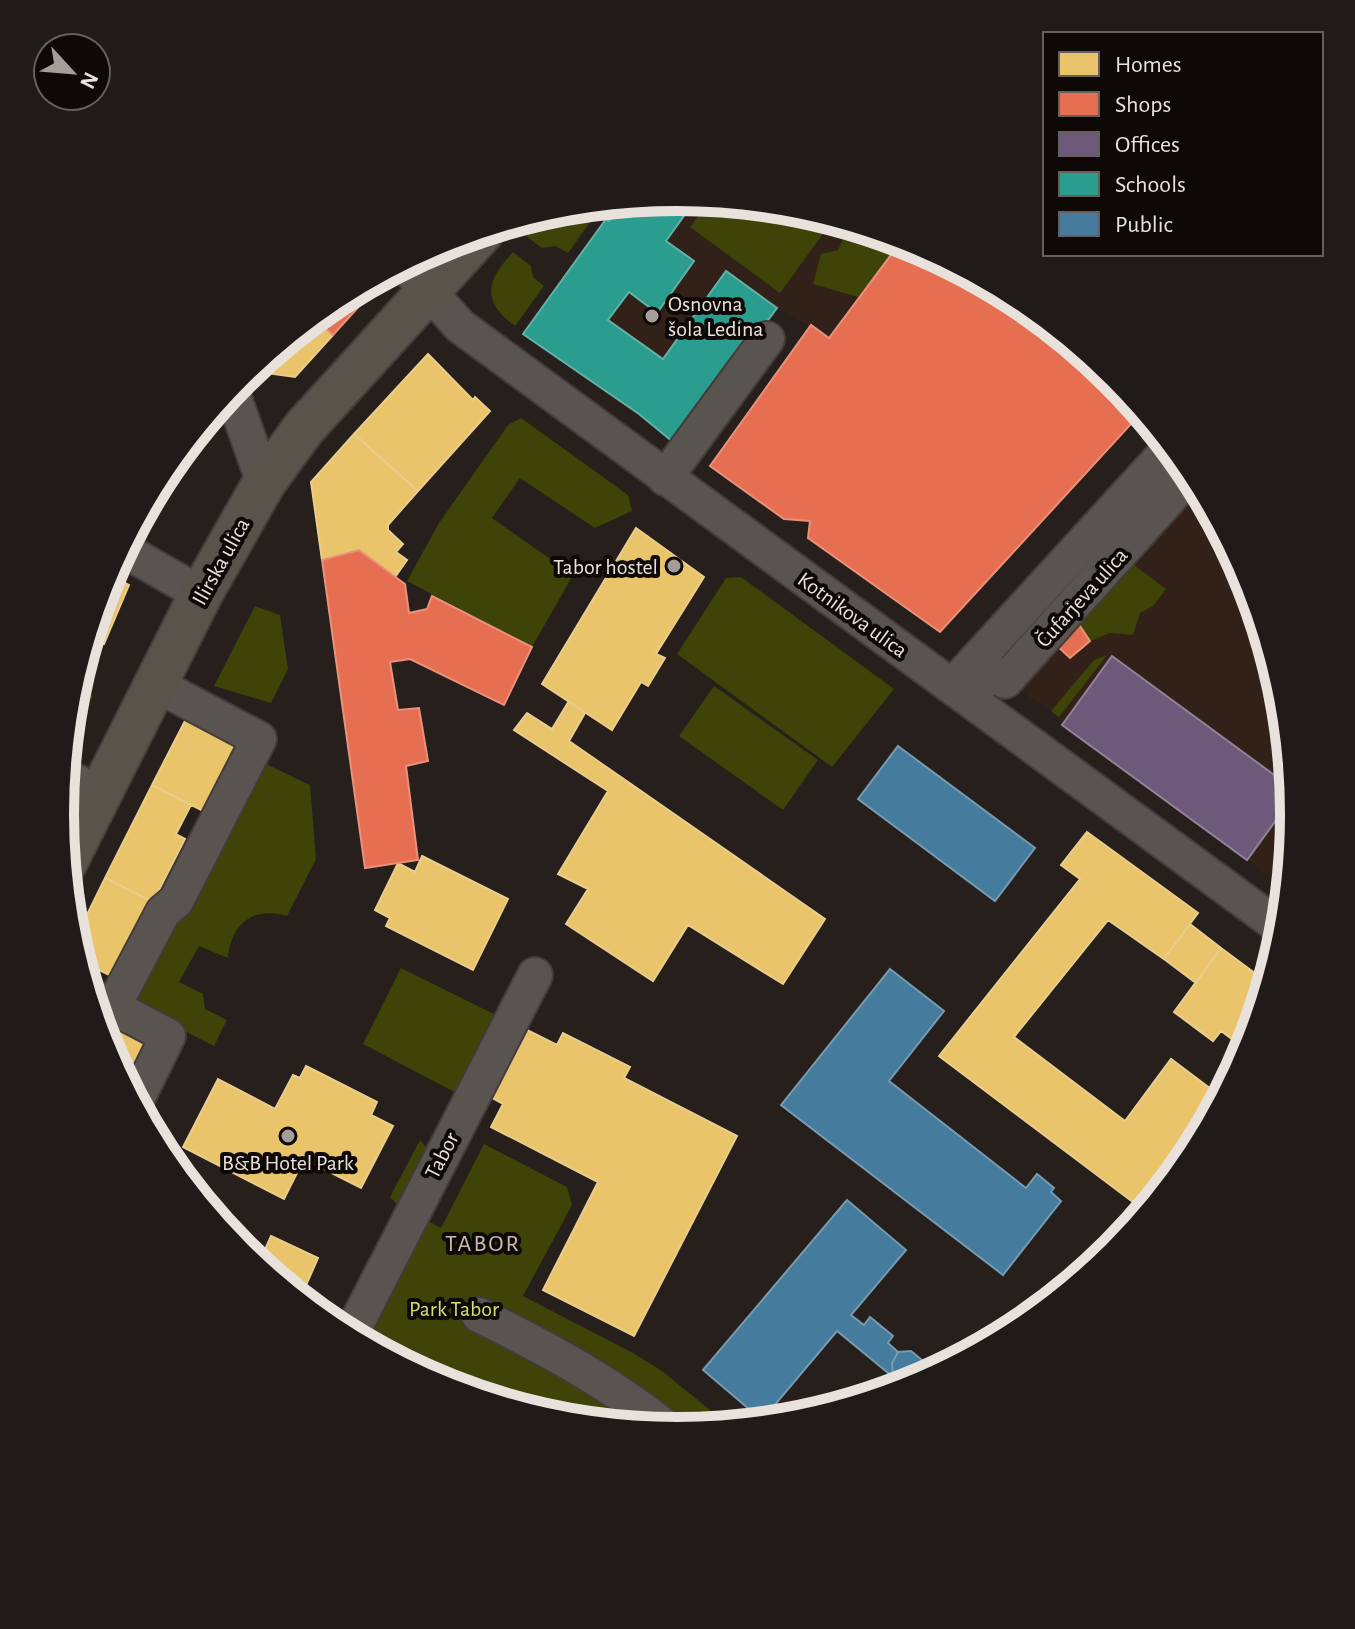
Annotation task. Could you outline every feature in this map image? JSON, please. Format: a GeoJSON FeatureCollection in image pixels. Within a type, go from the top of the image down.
{"type":"FeatureCollection","features":[{"type":"Feature","properties":{"kind":"main road","name":"Ilirska ulica"},"geometry":{"type":"LineString","coordinates":[[75,845],[201,594],[264,483],[415,278],[443,259]]}},
{"type":"Feature","properties":{"kind":"street","name":"Kotnikova ulica"},"geometry":{"type":"LineString","coordinates":[[415,278],[460,326],[1271,921]]}},
{"type":"Feature","properties":{"kind":"street"},"geometry":{"type":"LineString","coordinates":[[665,478],[767,339]]}},
{"type":"Feature","properties":{"kind":"street"},"geometry":{"type":"LineString","coordinates":[[236,404],[264,483]]}},
{"type":"Feature","properties":{"kind":"street","name":"Čufarjeva ulica"},"geometry":{"type":"LineString","coordinates":[[961,693],[1163,457]]}},
{"type":"Feature","properties":{"kind":"street","name":"Čufarjeva ulica"},"geometry":{"type":"LineString","coordinates":[[961,693],[990,671],[1005,681],[1182,484]]}},
{"type":"Feature","properties":{"kind":"street"},"geometry":{"type":"LineString","coordinates":[[133,555],[201,594]]}},
{"type":"Feature","properties":{"kind":"street"},"geometry":{"type":"LineString","coordinates":[[103,999],[163,912],[176,901],[259,739],[155,684]]}},
{"type":"Feature","properties":{"kind":"street"},"geometry":{"type":"LineString","coordinates":[[75,781],[101,795]]}},
{"type":"Feature","properties":{"kind":"street","name":"Tabor"},"geometry":{"type":"LineString","coordinates":[[356,1325],[535,975]]}},
{"type":"Feature","properties":{"kind":"street"},"geometry":{"type":"LineString","coordinates":[[104,1002],[168,1036],[141,1090]]}},
{"type":"Feature","properties":{"kind":"street"},"geometry":{"type":"LineString","coordinates":[[479,1315],[574,1362],[653,1417]]}},
{"type":"Feature","properties":{"kind":"shaded area","name":"Osnovna šola Ledina"},"geometry":{"type":"Polygon","coordinates":[[[678,211],[756,216],[834,232],[893,251],[829,338],[776,308],[706,390],[673,442],[523,334],[611,215],[678,211]]]}},
{"type":"Feature","properties":{"kind":"shaded area"},"geometry":{"type":"Polygon","coordinates":[[[1190,496],[1235,584],[1249,621],[1269,697],[1280,775],[1277,882],[1062,725],[1051,711],[1015,688],[1190,496]]]}},
{"type":"Feature","properties":{"kind":"green space"},"geometry":{"type":"Polygon","coordinates":[[[701,212],[756,216],[826,230],[780,293],[690,227],[701,212]]]}},
{"type":"Feature","properties":{"kind":"green space"},"geometry":{"type":"Polygon","coordinates":[[[594,217],[568,253],[555,246],[542,248],[526,236],[532,229],[594,217]]]}},
{"type":"Feature","properties":{"kind":"green space"},"geometry":{"type":"Polygon","coordinates":[[[845,235],[893,251],[858,297],[813,284],[821,254],[838,250],[845,235]]]}},
{"type":"Feature","properties":{"kind":"green space"},"geometry":{"type":"Polygon","coordinates":[[[513,252],[531,266],[533,277],[544,286],[515,326],[496,308],[491,290],[497,272],[513,252]]]}},
{"type":"Feature","properties":{"kind":"green space"},"geometry":{"type":"Polygon","coordinates":[[[521,418],[628,495],[632,511],[595,528],[520,478],[492,518],[573,575],[532,647],[407,581],[439,523],[508,425],[521,418]]]}},
{"type":"Feature","properties":{"kind":"green space"},"geometry":{"type":"Polygon","coordinates":[[[1130,562],[1166,589],[1153,606],[1140,613],[1133,635],[1110,633],[1090,641],[1078,623],[1130,562]]]}},
{"type":"Feature","properties":{"kind":"green space"},"geometry":{"type":"Polygon","coordinates":[[[741,577],[894,689],[832,767],[677,654],[726,578],[741,577]]]}},
{"type":"Feature","properties":{"kind":"green space"},"geometry":{"type":"Polygon","coordinates":[[[255,606],[280,615],[288,669],[271,703],[214,686],[255,606]]]}},
{"type":"Feature","properties":{"kind":"green space"},"geometry":{"type":"Polygon","coordinates":[[[1107,655],[1059,717],[1051,711],[1094,660],[1107,655]]]}},
{"type":"Feature","properties":{"kind":"green space"},"geometry":{"type":"Polygon","coordinates":[[[714,686],[818,760],[783,810],[679,736],[714,686]]]}},
{"type":"Feature","properties":{"kind":"green space"},"geometry":{"type":"Polygon","coordinates":[[[87,693],[93,696],[82,717],[87,693]]]}},
{"type":"Feature","properties":{"kind":"green space"},"geometry":{"type":"Polygon","coordinates":[[[266,764],[310,785],[316,859],[287,916],[264,914],[246,920],[234,936],[228,958],[199,946],[179,982],[203,994],[205,1009],[227,1020],[214,1046],[123,1000],[224,821],[235,826],[266,764]]]}},
{"type":"Feature","properties":{"kind":"green space"},"geometry":{"type":"Polygon","coordinates":[[[401,968],[502,1018],[462,1096],[363,1044],[401,968]]]}},
{"type":"Feature","properties":{"kind":"green space"},"geometry":{"type":"Polygon","coordinates":[[[420,1140],[432,1154],[402,1210],[390,1197],[420,1140]]]}},
{"type":"Feature","properties":{"kind":"green space","name":"Park Tabor"},"geometry":{"type":"Polygon","coordinates":[[[484,1144],[567,1187],[572,1205],[523,1296],[633,1353],[662,1371],[718,1417],[638,1417],[560,1406],[484,1386],[384,1341],[386,1336],[366,1326],[422,1218],[441,1228],[484,1144]]]}},
{"type":"Feature","properties":{"kind":"building: Homes"},"geometry":{"type":"Polygon","coordinates":[[[323,326],[333,335],[295,377],[267,373],[323,326]]]}},
{"type":"Feature","properties":{"kind":"building: Homes"},"geometry":{"type":"Polygon","coordinates":[[[428,354],[473,400],[475,397],[490,411],[418,491],[354,434],[428,354]]]}},
{"type":"Feature","properties":{"kind":"building: Homes"},"geometry":{"type":"Polygon","coordinates":[[[354,434],[418,491],[388,525],[388,530],[403,544],[396,552],[407,560],[395,577],[359,550],[322,560],[311,482],[354,434]]]}},
{"type":"Feature","properties":{"kind":"building: Homes"},"geometry":{"type":"Polygon","coordinates":[[[636,528],[704,577],[656,654],[665,658],[648,686],[641,682],[612,730],[542,684],[636,528]]]}},
{"type":"Feature","properties":{"kind":"building: Homes"},"geometry":{"type":"Polygon","coordinates":[[[121,581],[129,585],[104,644],[100,642],[121,581]]]}},
{"type":"Feature","properties":{"kind":"building: Homes"},"geometry":{"type":"Polygon","coordinates":[[[569,701],[585,713],[569,741],[825,919],[783,984],[688,925],[653,981],[566,924],[588,889],[558,874],[608,791],[514,730],[527,713],[552,729],[569,701]]]}},
{"type":"Feature","properties":{"kind":"building: Homes"},"geometry":{"type":"Polygon","coordinates":[[[188,715],[245,744],[205,812],[152,785],[188,715]]]}},
{"type":"Feature","properties":{"kind":"building: Homes"},"geometry":{"type":"Polygon","coordinates":[[[152,785],[191,805],[176,834],[185,839],[153,902],[105,878],[152,785]]]}},
{"type":"Feature","properties":{"kind":"building: Homes"},"geometry":{"type":"Polygon","coordinates":[[[1087,832],[1198,913],[1164,959],[1108,920],[1014,1037],[1125,1121],[1171,1059],[1214,1091],[1179,1150],[1137,1205],[939,1056],[1080,879],[1061,865],[1087,832]]]}},
{"type":"Feature","properties":{"kind":"building: Homes"},"geometry":{"type":"Polygon","coordinates":[[[422,856],[508,899],[473,970],[386,926],[390,918],[375,910],[398,863],[415,872],[422,856]]]}},
{"type":"Feature","properties":{"kind":"building: Homes"},"geometry":{"type":"Polygon","coordinates":[[[105,878],[153,902],[115,978],[94,968],[84,921],[105,878]]]}},
{"type":"Feature","properties":{"kind":"building: Homes"},"geometry":{"type":"Polygon","coordinates":[[[1190,924],[1221,948],[1196,983],[1164,959],[1190,924]]]}},
{"type":"Feature","properties":{"kind":"building: Homes"},"geometry":{"type":"Polygon","coordinates":[[[1221,948],[1259,976],[1236,1042],[1221,1031],[1213,1041],[1174,1012],[1221,948]]]}},
{"type":"Feature","properties":{"kind":"building: Homes"},"geometry":{"type":"Polygon","coordinates":[[[112,1024],[145,1042],[131,1069],[112,1024]]]}},
{"type":"Feature","properties":{"kind":"building: Homes"},"geometry":{"type":"Polygon","coordinates":[[[521,1027],[557,1045],[563,1033],[630,1067],[624,1078],[737,1136],[634,1336],[543,1290],[598,1182],[491,1127],[503,1104],[487,1095],[521,1027]]]}},
{"type":"Feature","properties":{"kind":"building: Homes","name":"B&B Hotel Park"},"geometry":{"type":"Polygon","coordinates":[[[306,1066],[377,1102],[371,1115],[393,1126],[361,1188],[304,1159],[284,1199],[183,1147],[218,1079],[275,1109],[293,1075],[300,1078],[306,1066]]]}},
{"type":"Feature","properties":{"kind":"building: Homes"},"geometry":{"type":"Polygon","coordinates":[[[271,1236],[318,1258],[305,1289],[264,1253],[271,1236]]]}},
{"type":"Feature","properties":{"kind":"building: Shops"},"geometry":{"type":"Polygon","coordinates":[[[893,251],[944,273],[1013,313],[1075,361],[1134,421],[940,632],[808,538],[810,521],[784,519],[710,466],[811,325],[829,338],[893,251]]]}},
{"type":"Feature","properties":{"kind":"building: Shops"},"geometry":{"type":"Polygon","coordinates":[[[367,298],[333,335],[323,326],[367,298]]]}},
{"type":"Feature","properties":{"kind":"building: Shops"},"geometry":{"type":"Polygon","coordinates":[[[359,550],[405,584],[409,613],[427,609],[432,596],[532,647],[504,705],[410,659],[390,662],[398,710],[419,708],[428,761],[406,766],[418,860],[365,868],[322,560],[359,550]]]}},
{"type":"Feature","properties":{"kind":"building: Shops"},"geometry":{"type":"Polygon","coordinates":[[[1078,623],[1090,641],[1070,658],[1055,644],[1078,623]]]}},
{"type":"Feature","properties":{"kind":"building: Offices"},"geometry":{"type":"Polygon","coordinates":[[[1112,656],[1280,779],[1281,813],[1247,860],[1062,725],[1112,656]]]}},
{"type":"Feature","properties":{"kind":"building: Schools"},"geometry":{"type":"Polygon","coordinates":[[[686,213],[666,241],[694,261],[657,313],[629,292],[608,320],[663,359],[726,271],[777,308],[760,331],[753,326],[673,442],[639,414],[523,334],[606,219],[609,221],[614,214],[686,213]]]}},
{"type":"Feature","properties":{"kind":"building: Public"},"geometry":{"type":"Polygon","coordinates":[[[898,746],[1035,848],[995,901],[858,799],[898,746]]]}},
{"type":"Feature","properties":{"kind":"building: Public"},"geometry":{"type":"Polygon","coordinates":[[[890,969],[944,1011],[889,1081],[1026,1188],[1037,1174],[1054,1188],[1051,1192],[1061,1201],[1003,1275],[781,1105],[890,969]]]}},
{"type":"Feature","properties":{"kind":"building: Public"},"geometry":{"type":"Polygon","coordinates":[[[847,1200],[906,1250],[851,1315],[864,1325],[870,1317],[893,1336],[888,1343],[898,1352],[892,1363],[893,1377],[837,1331],[770,1410],[754,1413],[703,1370],[847,1200]]]}},
{"type":"Feature","properties":{"kind":"building: Public"},"geometry":{"type":"Polygon","coordinates":[[[911,1351],[924,1365],[892,1378],[892,1363],[898,1352],[911,1351]]]}},
{"type":"Feature","properties":{"kind":"place","name":"Osnovna šola Ledina"},"geometry":{"type":"Point","coordinates":[652,316]}},
{"type":"Feature","properties":{"kind":"place","name":"Tabor hostel"},"geometry":{"type":"Point","coordinates":[674,566]}},
{"type":"Feature","properties":{"kind":"place","name":"B&B Hotel Park"},"geometry":{"type":"Point","coordinates":[288,1136]}},
{"type":"Feature","properties":{"kind":"district","name":"TABOR"},"geometry":{"type":"Point","coordinates":[483,1243]}}]}
